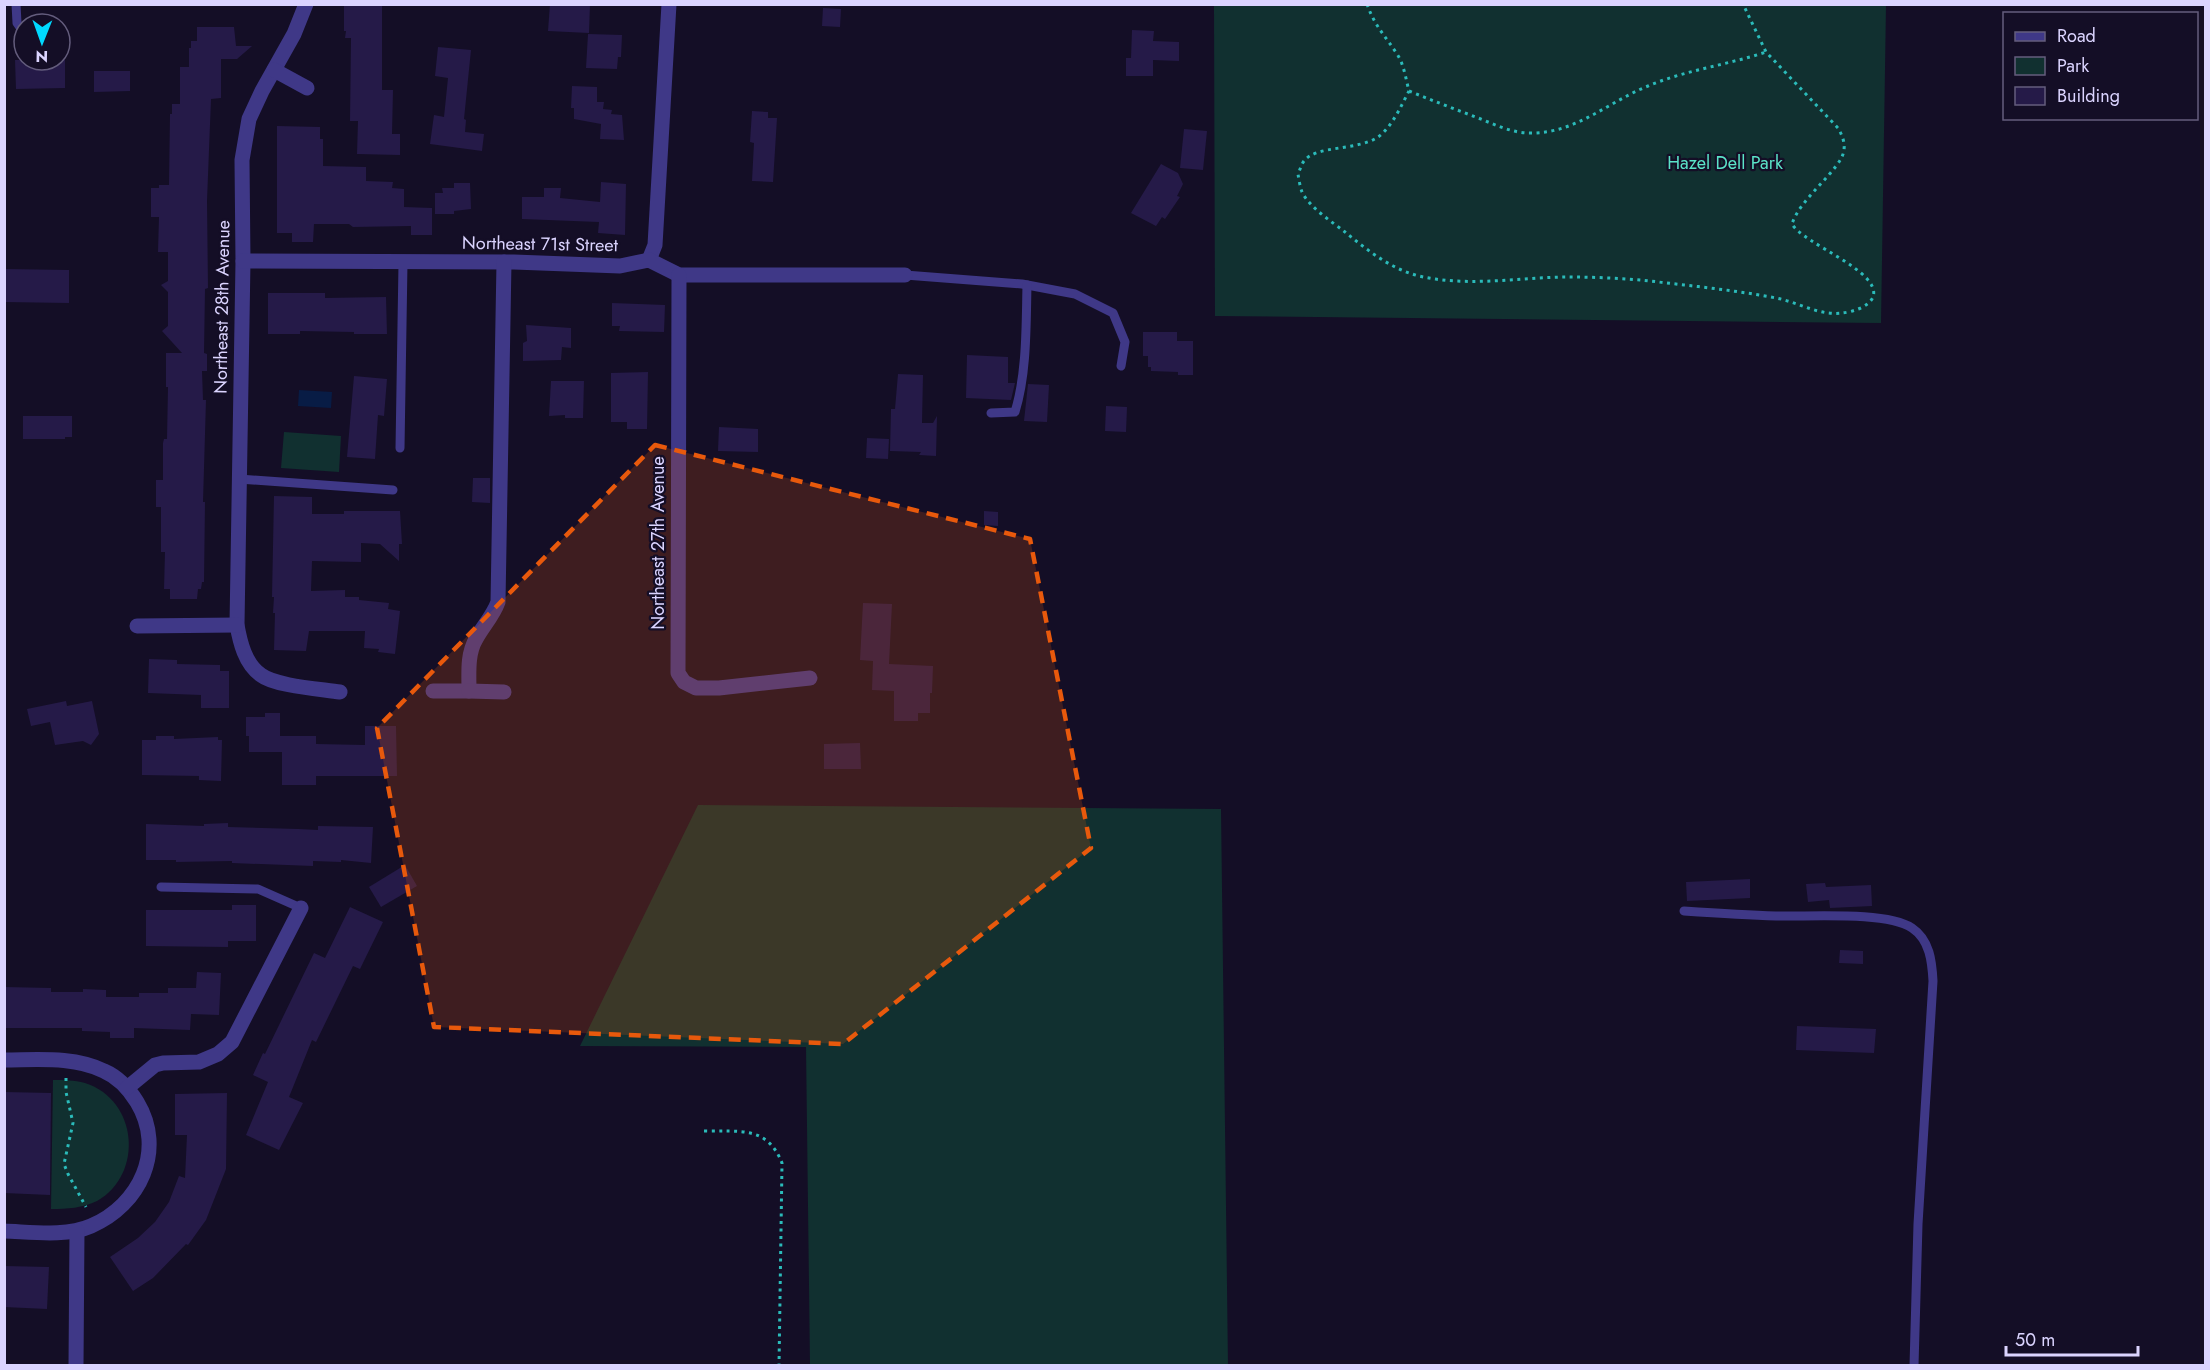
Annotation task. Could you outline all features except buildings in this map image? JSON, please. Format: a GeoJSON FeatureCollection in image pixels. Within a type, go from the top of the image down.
{"type":"FeatureCollection","features":[{"type":"Feature","properties":{"kind":"street","name":"Northeast 28th Avenue"},"geometry":{"type":"LineString","coordinates":[[306,4],[294,34],[249,119],[242,160],[243,261],[237,624],[241,646],[260,675],[273,681],[340,692]]}},
{"type":"Feature","properties":{"kind":"street"},"geometry":{"type":"LineString","coordinates":[[669,4],[655,245],[650,260],[679,275],[904,275]]}},
{"type":"Feature","properties":{"kind":"street"},"geometry":{"type":"LineString","coordinates":[[274,70],[307,88]]}},
{"type":"Feature","properties":{"kind":"street","name":"Northeast 71st Street"},"geometry":{"type":"LineString","coordinates":[[243,261],[504,262],[620,266],[650,260]]}},
{"type":"Feature","properties":{"kind":"street"},"geometry":{"type":"LineString","coordinates":[[469,691],[471,650],[475,640],[495,611],[499,592],[504,262]]}},
{"type":"Feature","properties":{"kind":"street","name":"Northeast 27th Avenue"},"geometry":{"type":"LineString","coordinates":[[679,275],[678,673],[684,682],[696,688],[719,688],[810,678]]}},
{"type":"Feature","properties":{"kind":"street"},"geometry":{"type":"LineString","coordinates":[[137,626],[237,624]]}},
{"type":"Feature","properties":{"kind":"street"},"geometry":{"type":"LineString","coordinates":[[433,691],[504,692]]}},
{"type":"Feature","properties":{"kind":"street"},"geometry":{"type":"LineString","coordinates":[[127,1088],[155,1065],[199,1062],[218,1054],[232,1042],[300,908]]}},
{"type":"Feature","properties":{"kind":"street"},"geometry":{"type":"LineString","coordinates":[[4,1060],[58,1060],[85,1064],[108,1072],[127,1088],[142,1111],[148,1130],[149,1153],[145,1172],[133,1195],[123,1206],[97,1224],[77,1231],[4,1231]]}},
{"type":"Feature","properties":{"kind":"street"},"geometry":{"type":"LineString","coordinates":[[76,1365],[77,1231]]}},
{"type":"Feature","properties":{"kind":"lane"},"geometry":{"type":"LineString","coordinates":[[400,448],[403,262]]}},
{"type":"Feature","properties":{"kind":"lane"},"geometry":{"type":"LineString","coordinates":[[904,275],[1027,285],[1075,294],[1113,313],[1125,342],[1121,366]]}},
{"type":"Feature","properties":{"kind":"lane"},"geometry":{"type":"LineString","coordinates":[[991,413],[1015,412],[1020,397],[1027,285]]}},
{"type":"Feature","properties":{"kind":"lane"},"geometry":{"type":"LineString","coordinates":[[239,479],[393,490]]}},
{"type":"Feature","properties":{"kind":"lane"},"geometry":{"type":"LineString","coordinates":[[161,887],[258,889],[300,908]]}},
{"type":"Feature","properties":{"kind":"lane"},"geometry":{"type":"LineString","coordinates":[[1684,911],[1896,920],[1914,929],[1927,946],[1932,963],[1933,981],[1918,1224],[1914,1365]]}},
{"type":"Feature","properties":{"kind":"path"},"geometry":{"type":"LineString","coordinates":[[1367,4],[1379,32],[1399,56],[1409,91],[1397,114],[1379,136],[1358,146],[1316,152],[1304,161],[1298,174],[1303,192],[1321,213],[1387,263],[1418,276],[1461,281],[1565,277],[1643,280],[1722,289],[1780,299],[1813,310],[1840,314],[1857,310],[1870,302],[1874,296],[1867,278],[1801,234],[1792,224],[1799,208],[1844,152],[1843,138],[1838,128],[1766,52],[1743,4]]}},
{"type":"Feature","properties":{"kind":"path"},"geometry":{"type":"LineString","coordinates":[[1409,91],[1509,130],[1544,133],[1560,130],[1647,86],[1694,69],[1732,63],[1766,52]]}},
{"type":"Feature","properties":{"kind":"path"},"geometry":{"type":"LineString","coordinates":[[66,1077],[66,1092],[73,1123],[64,1164],[86,1207]]}},
{"type":"Feature","properties":{"kind":"path"},"geometry":{"type":"LineString","coordinates":[[704,1131],[755,1134],[769,1140],[778,1151],[782,1162],[779,1365]]}},
{"type":"Feature","properties":{"kind":"highlighted area"},"geometry":{"type":"Polygon","coordinates":[[[655,445],[1030,539],[1091,848],[843,1044],[434,1027],[377,728],[655,445]]]}},
{"type":"Feature","properties":{"kind":"green space","name":"Hazel Dell Park"},"geometry":{"type":"Polygon","coordinates":[[[1214,5],[1886,5],[1881,323],[1215,316],[1214,5]]]}},
{"type":"Feature","properties":{"kind":"green space"},"geometry":{"type":"Polygon","coordinates":[[[284,432],[341,436],[339,472],[281,468],[284,432]]]}},
{"type":"Feature","properties":{"kind":"green space"},"geometry":{"type":"Polygon","coordinates":[[[698,805],[1221,809],[1228,1365],[810,1365],[806,1047],[580,1046],[698,805]]]}},
{"type":"Feature","properties":{"kind":"green space"},"geometry":{"type":"Polygon","coordinates":[[[53,1080],[81,1082],[103,1092],[116,1105],[124,1121],[128,1138],[128,1156],[122,1174],[112,1189],[97,1201],[81,1207],[51,1209],[53,1080]]]}},
{"type":"Feature","properties":{"kind":"water"},"geometry":{"type":"Polygon","coordinates":[[[299,390],[332,392],[331,408],[298,406],[299,390]]]}}]}
